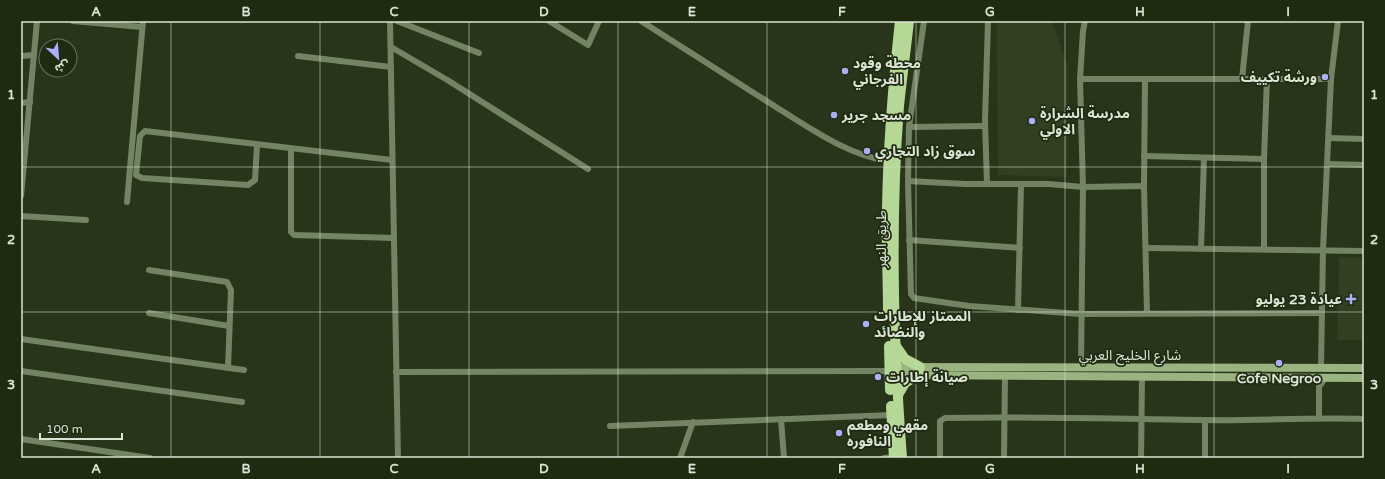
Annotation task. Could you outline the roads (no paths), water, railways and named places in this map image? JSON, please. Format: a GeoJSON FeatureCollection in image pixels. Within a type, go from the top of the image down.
{"type":"FeatureCollection","features":[{"type":"Feature","properties":{"kind":"main road","name":"طريق النهر"},"geometry":{"type":"LineString","coordinates":[[893,458],[897,399],[894,371],[887,210],[888,161],[893,83],[900,21]]}},
{"type":"Feature","properties":{"kind":"main road","name":"طريق النهر"},"geometry":{"type":"LineString","coordinates":[[893,458],[892,414],[896,346],[896,175],[900,106],[909,21]]}},
{"type":"Feature","properties":{"kind":"main road"},"geometry":{"type":"LineString","coordinates":[[896,346],[905,359],[920,371],[905,383],[897,399]]}},
{"type":"Feature","properties":{"kind":"main road"},"geometry":{"type":"LineString","coordinates":[[1247,377],[1248,367]]}},
{"type":"Feature","properties":{"kind":"main road","name":"شارع الخليج العربي"},"geometry":{"type":"LineString","coordinates":[[894,371],[1081,368],[1364,368]]}},
{"type":"Feature","properties":{"kind":"main road","name":"شارع الخليج العربي"},"geometry":{"type":"LineString","coordinates":[[920,371],[1005,375],[1364,378]]}},
{"type":"Feature","properties":{"kind":"street"},"geometry":{"type":"LineString","coordinates":[[21,192],[37,21]]}},
{"type":"Feature","properties":{"kind":"street"},"geometry":{"type":"LineString","coordinates":[[73,21],[142,24],[128,202]]}},
{"type":"Feature","properties":{"kind":"street"},"geometry":{"type":"LineString","coordinates":[[390,21],[398,458]]}},
{"type":"Feature","properties":{"kind":"street"},"geometry":{"type":"LineString","coordinates":[[398,21],[479,54]]}},
{"type":"Feature","properties":{"kind":"street"},"geometry":{"type":"LineString","coordinates":[[549,21],[588,44],[600,21]]}},
{"type":"Feature","properties":{"kind":"street"},"geometry":{"type":"LineString","coordinates":[[641,21],[741,86],[834,142],[870,158],[888,161]]}},
{"type":"Feature","properties":{"kind":"street"},"geometry":{"type":"LineString","coordinates":[[924,21],[909,127],[909,240],[911,294],[914,298],[969,306],[1081,314],[1322,312]]}},
{"type":"Feature","properties":{"kind":"street"},"geometry":{"type":"LineString","coordinates":[[986,184],[985,126],[988,21]]}},
{"type":"Feature","properties":{"kind":"street"},"geometry":{"type":"LineString","coordinates":[[1081,368],[1083,187],[1080,79],[1085,21]]}},
{"type":"Feature","properties":{"kind":"street"},"geometry":{"type":"LineString","coordinates":[[1242,79],[1248,21]]}},
{"type":"Feature","properties":{"kind":"street"},"geometry":{"type":"LineString","coordinates":[[1321,368],[1323,250],[1331,79],[1338,21]]}},
{"type":"Feature","properties":{"kind":"street"},"geometry":{"type":"LineString","coordinates":[[391,48],[450,81],[588,169]]}},
{"type":"Feature","properties":{"kind":"street"},"geometry":{"type":"LineString","coordinates":[[21,56],[34,55]]}},
{"type":"Feature","properties":{"kind":"street"},"geometry":{"type":"LineString","coordinates":[[298,56],[391,67]]}},
{"type":"Feature","properties":{"kind":"street"},"geometry":{"type":"LineString","coordinates":[[1080,79],[1331,79]]}},
{"type":"Feature","properties":{"kind":"street"},"geometry":{"type":"LineString","coordinates":[[1264,249],[1266,79]]}},
{"type":"Feature","properties":{"kind":"street"},"geometry":{"type":"LineString","coordinates":[[1145,80],[1144,186],[1147,313]]}},
{"type":"Feature","properties":{"kind":"street"},"geometry":{"type":"LineString","coordinates":[[21,103],[30,102]]}},
{"type":"Feature","properties":{"kind":"street"},"geometry":{"type":"LineString","coordinates":[[909,127],[985,126]]}},
{"type":"Feature","properties":{"kind":"street"},"geometry":{"type":"LineString","coordinates":[[257,145],[255,180],[252,184],[248,185],[142,178],[136,175],[140,136],[145,131],[392,160]]}},
{"type":"Feature","properties":{"kind":"street"},"geometry":{"type":"LineString","coordinates":[[1329,138],[1364,139]]}},
{"type":"Feature","properties":{"kind":"street"},"geometry":{"type":"LineString","coordinates":[[291,149],[291,232],[294,235],[394,238]]}},
{"type":"Feature","properties":{"kind":"street"},"geometry":{"type":"LineString","coordinates":[[1144,156],[1264,159]]}},
{"type":"Feature","properties":{"kind":"street"},"geometry":{"type":"LineString","coordinates":[[1201,249],[1204,158]]}},
{"type":"Feature","properties":{"kind":"street"},"geometry":{"type":"LineString","coordinates":[[1327,164],[1364,165]]}},
{"type":"Feature","properties":{"kind":"street"},"geometry":{"type":"LineString","coordinates":[[908,181],[1020,185],[1048,184],[1083,187],[1144,186]]}},
{"type":"Feature","properties":{"kind":"street"},"geometry":{"type":"LineString","coordinates":[[1018,310],[1020,185]]}},
{"type":"Feature","properties":{"kind":"street"},"geometry":{"type":"LineString","coordinates":[[21,216],[86,220]]}},
{"type":"Feature","properties":{"kind":"street"},"geometry":{"type":"LineString","coordinates":[[909,240],[1020,248]]}},
{"type":"Feature","properties":{"kind":"street"},"geometry":{"type":"LineString","coordinates":[[1146,248],[1364,251]]}},
{"type":"Feature","properties":{"kind":"street"},"geometry":{"type":"LineString","coordinates":[[148,270],[227,282],[231,290],[228,368]]}},
{"type":"Feature","properties":{"kind":"street"},"geometry":{"type":"LineString","coordinates":[[148,314],[229,326]]}},
{"type":"Feature","properties":{"kind":"street"},"geometry":{"type":"LineString","coordinates":[[21,339],[244,370]]}},
{"type":"Feature","properties":{"kind":"street"},"geometry":{"type":"LineString","coordinates":[[21,371],[242,402]]}},
{"type":"Feature","properties":{"kind":"street"},"geometry":{"type":"LineString","coordinates":[[396,372],[894,371]]}},
{"type":"Feature","properties":{"kind":"street"},"geometry":{"type":"LineString","coordinates":[[1004,458],[1005,375]]}},
{"type":"Feature","properties":{"kind":"street"},"geometry":{"type":"LineString","coordinates":[[1141,458],[1142,377]]}},
{"type":"Feature","properties":{"kind":"street"},"geometry":{"type":"LineString","coordinates":[[1312,378],[1319,387]]}},
{"type":"Feature","properties":{"kind":"street"},"geometry":{"type":"LineString","coordinates":[[1319,418],[1319,387],[1325,378]]}},
{"type":"Feature","properties":{"kind":"street"},"geometry":{"type":"LineString","coordinates":[[610,426],[892,414]]}},
{"type":"Feature","properties":{"kind":"street"},"geometry":{"type":"LineString","coordinates":[[940,458],[940,421],[942,418],[1005,416],[1205,420],[1319,418],[1364,419]]}},
{"type":"Feature","properties":{"kind":"street"},"geometry":{"type":"LineString","coordinates":[[782,419],[784,458]]}},
{"type":"Feature","properties":{"kind":"street"},"geometry":{"type":"LineString","coordinates":[[1205,420],[1205,458]]}},
{"type":"Feature","properties":{"kind":"street"},"geometry":{"type":"LineString","coordinates":[[680,458],[693,422]]}},
{"type":"Feature","properties":{"kind":"street"},"geometry":{"type":"LineString","coordinates":[[21,439],[150,458]]}},
{"type":"Feature","properties":{"kind":"place","name":"محطة وقود الفرجاني"},"geometry":{"type":"Point","coordinates":[845,71]}},
{"type":"Feature","properties":{"kind":"place","name":"ورشة تكييف"},"geometry":{"type":"Point","coordinates":[1325,77]}},
{"type":"Feature","properties":{"kind":"place","name":"مسجد جرير"},"geometry":{"type":"Point","coordinates":[834,115]}},
{"type":"Feature","properties":{"kind":"place","name":"مدرسة الشرارة الاولي"},"geometry":{"type":"Point","coordinates":[1032,121]}},
{"type":"Feature","properties":{"kind":"place","name":"سوق زاد التجاري"},"geometry":{"type":"Point","coordinates":[867,151]}},
{"type":"Feature","properties":{"kind":"place","name":"عيادة 23 يوليو"},"geometry":{"type":"Point","coordinates":[1351,299]}},
{"type":"Feature","properties":{"kind":"place","name":"الممتاز للإطارات والنضائد"},"geometry":{"type":"Point","coordinates":[866,324]}},
{"type":"Feature","properties":{"kind":"place","name":"Cofe Negroo"},"geometry":{"type":"Point","coordinates":[1279,363]}},
{"type":"Feature","properties":{"kind":"place","name":"صيانة إطارات"},"geometry":{"type":"Point","coordinates":[878,377]}},
{"type":"Feature","properties":{"kind":"place","name":"مقهي ومطعم النافوره"},"geometry":{"type":"Point","coordinates":[839,433]}}]}
